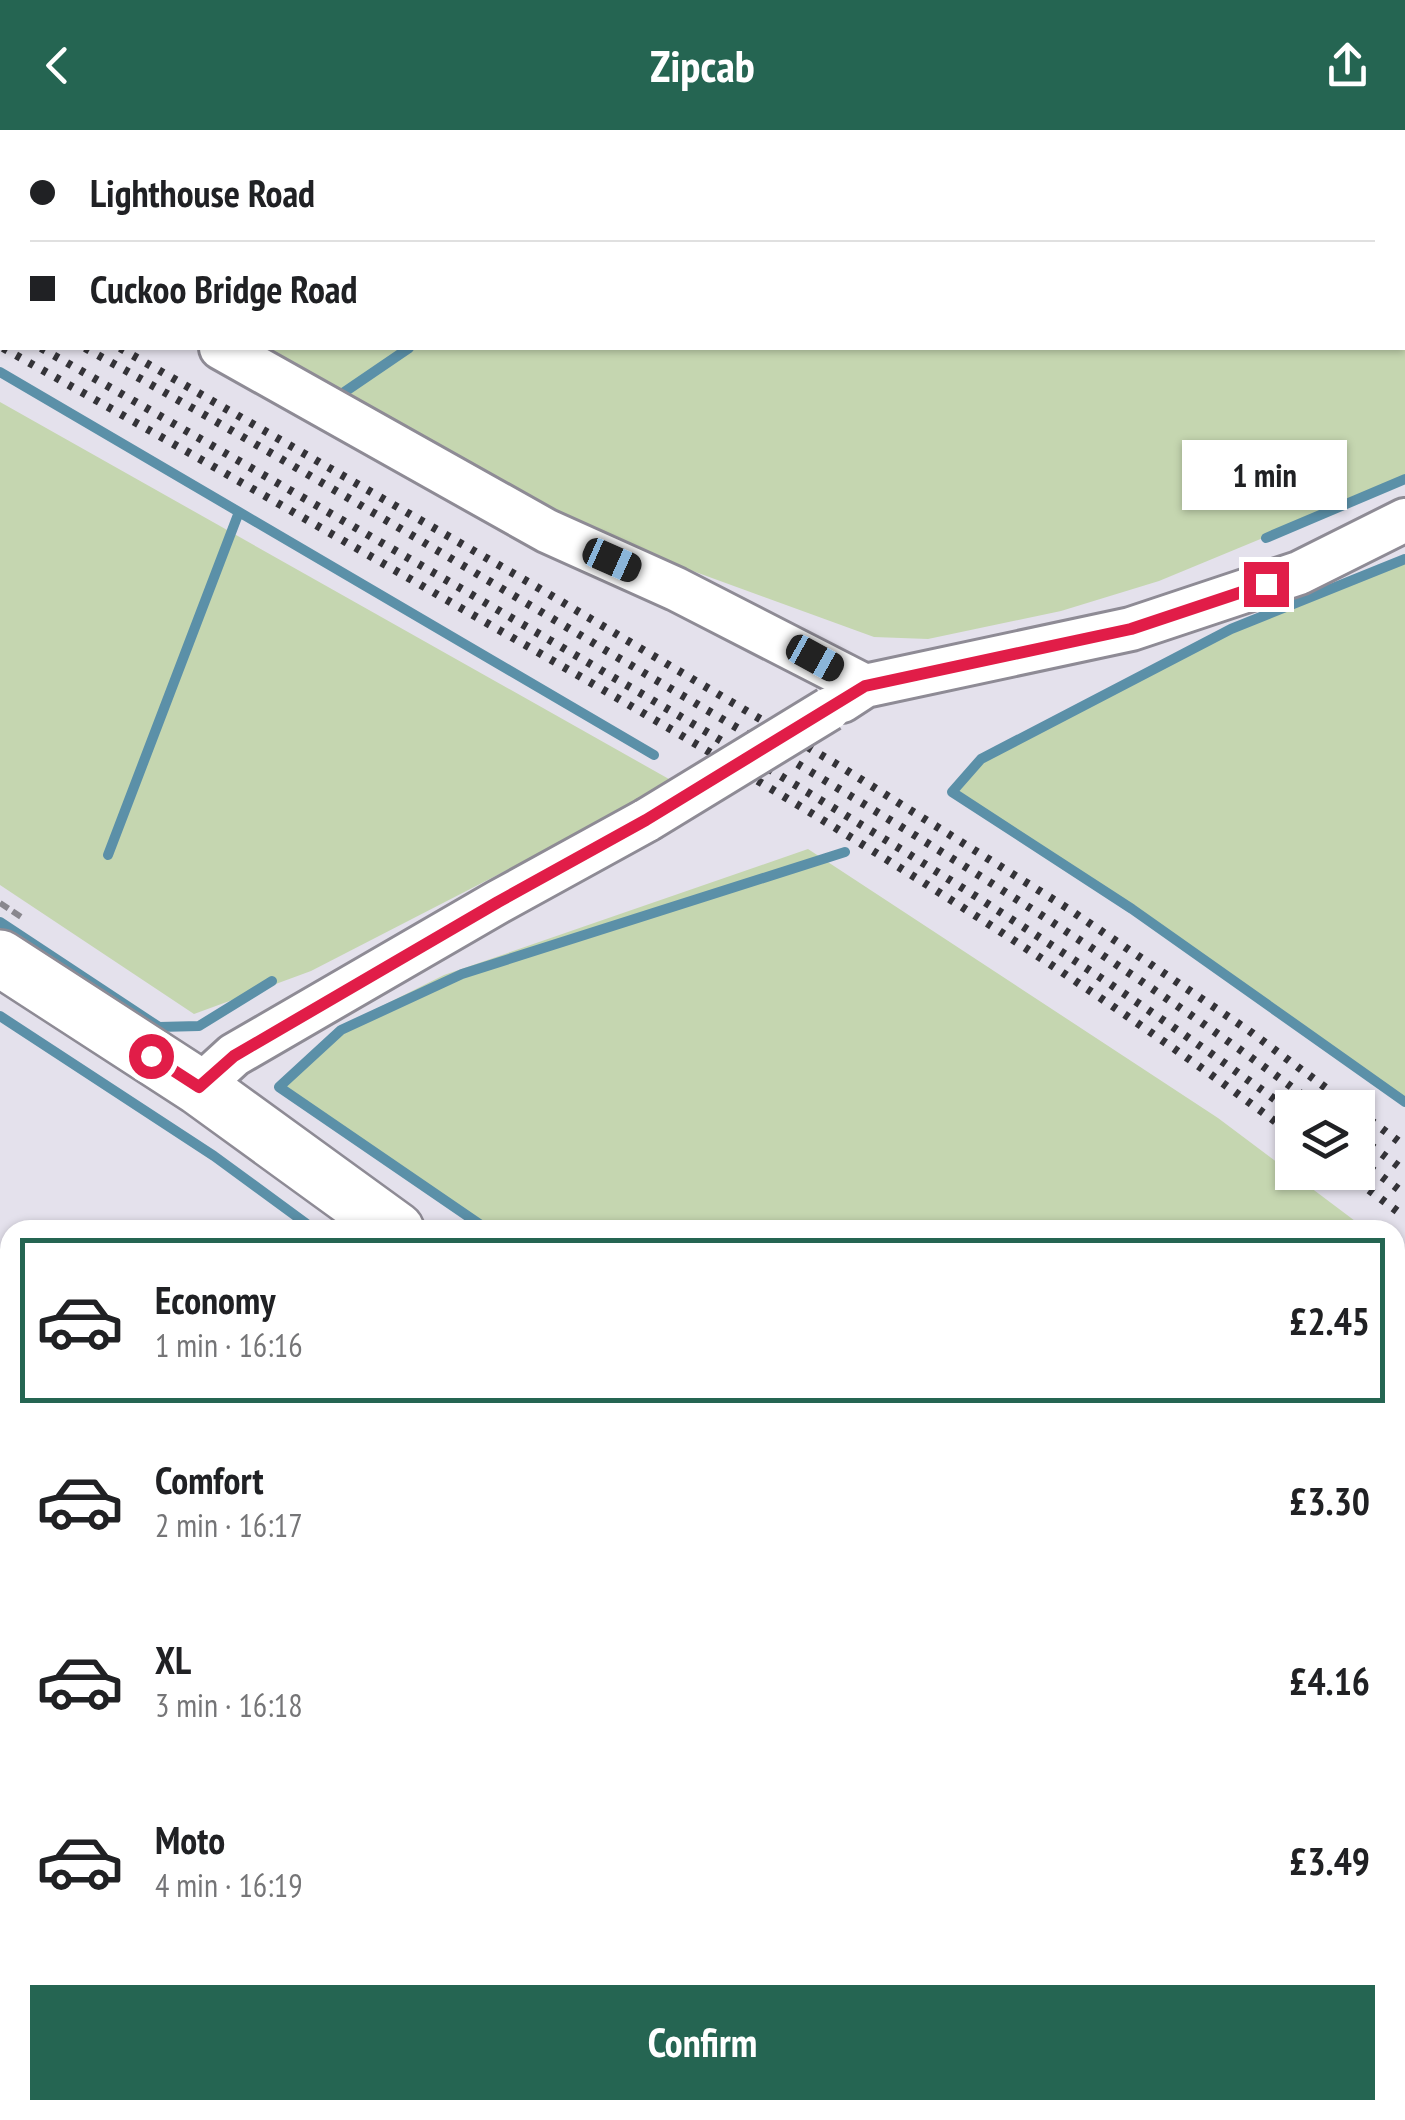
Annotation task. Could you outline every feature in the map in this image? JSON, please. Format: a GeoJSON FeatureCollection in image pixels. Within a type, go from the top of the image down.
{"type":"FeatureCollection","features":[{"type":"Feature","properties":{"kind":"main road"},"geometry":{"type":"LineString","coordinates":[[0,958],[199,1087],[382,1220]]}},
{"type":"Feature","properties":{"kind":"street"},"geometry":{"type":"LineString","coordinates":[[225,350],[547,531],[676,589],[865,686]]}},
{"type":"Feature","properties":{"kind":"street"},"geometry":{"type":"LineString","coordinates":[[199,1087],[234,1056],[646,820],[865,686],[1131,629],[1300,573],[1405,520]]}},
{"type":"Feature","properties":{"kind":"green space"},"geometry":{"type":"Polygon","coordinates":[[[261,350],[1405,350],[1405,479],[1159,581],[1061,611],[928,639],[874,637],[605,539],[261,350]]]}},
{"type":"Feature","properties":{"kind":"green space"},"geometry":{"type":"Polygon","coordinates":[[[0,402],[676,783],[311,971],[194,1014],[0,885],[0,402]]]}},
{"type":"Feature","properties":{"kind":"green space"},"geometry":{"type":"Polygon","coordinates":[[[1405,559],[1405,1102],[1132,909],[952,792],[981,759],[1231,629],[1405,559]]]}},
{"type":"Feature","properties":{"kind":"green space"},"geometry":{"type":"Polygon","coordinates":[[[808,849],[1218,1118],[1275,1161],[1275,1190],[1314,1190],[1354,1220],[477,1220],[283,1088],[352,1021],[444,975],[808,849]]]}},
{"type":"Feature","properties":{"kind":"waterway"},"geometry":{"type":"LineString","coordinates":[[340,395],[406,350]]}},
{"type":"Feature","properties":{"kind":"waterway"},"geometry":{"type":"LineString","coordinates":[[0,372],[654,755]]}},
{"type":"Feature","properties":{"kind":"waterway"},"geometry":{"type":"LineString","coordinates":[[1266,538],[1405,479]]}},
{"type":"Feature","properties":{"kind":"waterway"},"geometry":{"type":"LineString","coordinates":[[108,855],[239,512]]}},
{"type":"Feature","properties":{"kind":"waterway"},"geometry":{"type":"LineString","coordinates":[[1405,559],[1231,629],[981,759],[952,792],[1132,909],[1405,1102]]}},
{"type":"Feature","properties":{"kind":"waterway"},"geometry":{"type":"LineString","coordinates":[[473,1220],[279,1087],[341,1030],[462,974],[845,852]]}},
{"type":"Feature","properties":{"kind":"waterway"},"geometry":{"type":"LineString","coordinates":[[0,922],[159,1027],[199,1026],[272,981]]}},
{"type":"Feature","properties":{"kind":"waterway"},"geometry":{"type":"LineString","coordinates":[[0,1016],[214,1156],[301,1220]]}},
{"type":"Feature","properties":{"kind":"railway"},"geometry":{"type":"LineString","coordinates":[[7,350],[583,678],[790,801],[995,928],[1275,1122]]}},
{"type":"Feature","properties":{"kind":"railway"},"geometry":{"type":"LineString","coordinates":[[44,350],[699,727],[872,832],[1043,940],[1275,1100]]}},
{"type":"Feature","properties":{"kind":"railway"},"geometry":{"type":"LineString","coordinates":[[89,350],[357,503],[892,821],[1152,988],[1295,1090]]}},
{"type":"Feature","properties":{"kind":"railway"},"geometry":{"type":"LineString","coordinates":[[123,350],[838,765],[1067,908],[1248,1030],[1329,1090]]}},
{"type":"Feature","properties":{"kind":"railway"},"geometry":{"type":"LineString","coordinates":[[1375,1124],[1405,1146]]}},
{"type":"Feature","properties":{"kind":"railway"},"geometry":{"type":"LineString","coordinates":[[1375,1149],[1405,1171]]}},
{"type":"Feature","properties":{"kind":"railway"},"geometry":{"type":"LineString","coordinates":[[1375,1172],[1405,1194]]}},
{"type":"Feature","properties":{"kind":"railway"},"geometry":{"type":"LineString","coordinates":[[1369,1190],[1405,1217]]}},
{"type":"Feature","properties":{"kind":"route"},"geometry":{"type":"LineString","coordinates":[[151,1056],[199,1087],[234,1056],[646,820],[865,686],[1131,629],[1266,584]]}}]}
